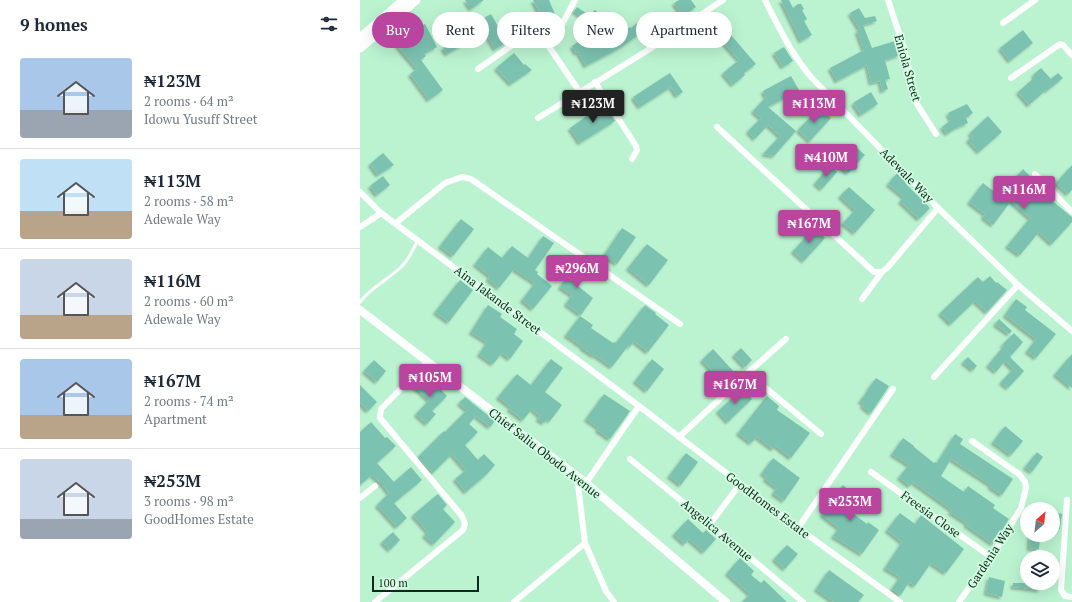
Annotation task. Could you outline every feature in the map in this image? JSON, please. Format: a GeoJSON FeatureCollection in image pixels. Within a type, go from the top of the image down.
{"type":"FeatureCollection","features":[{"type":"Feature","properties":{"kind":"main road"},"geometry":{"type":"LineString","coordinates":[[360,38],[404,0]]}},
{"type":"Feature","properties":{"kind":"main road"},"geometry":{"type":"LineString","coordinates":[[360,48],[416,0]]}},
{"type":"Feature","properties":{"kind":"street"},"geometry":{"type":"LineString","coordinates":[[565,19],[575,0]]}},
{"type":"Feature","properties":{"kind":"street"},"geometry":{"type":"LineString","coordinates":[[538,118],[579,91],[645,52],[724,0]]}},
{"type":"Feature","properties":{"kind":"street","name":"Adewale Way"},"geometry":{"type":"LineString","coordinates":[[765,0],[788,46],[798,62],[811,77],[938,208],[1018,285],[1072,331]]}},
{"type":"Feature","properties":{"kind":"street","name":"Eniola Street"},"geometry":{"type":"LineString","coordinates":[[888,0],[903,46],[917,104],[936,134]]}},
{"type":"Feature","properties":{"kind":"street"},"geometry":{"type":"LineString","coordinates":[[1003,23],[1035,0]]}},
{"type":"Feature","properties":{"kind":"street"},"geometry":{"type":"LineString","coordinates":[[1011,78],[1060,44],[1064,45],[1072,55]]}},
{"type":"Feature","properties":{"kind":"street"},"geometry":{"type":"LineString","coordinates":[[478,69],[508,48]]}},
{"type":"Feature","properties":{"kind":"street"},"geometry":{"type":"LineString","coordinates":[[551,48],[579,91]]}},
{"type":"Feature","properties":{"kind":"street"},"geometry":{"type":"LineString","coordinates":[[595,82],[636,146],[632,159]]}},
{"type":"Feature","properties":{"kind":"street"},"geometry":{"type":"LineString","coordinates":[[716,127],[874,272],[882,272]]}},
{"type":"Feature","properties":{"kind":"street"},"geometry":{"type":"LineString","coordinates":[[1035,174],[1072,212]]}},
{"type":"Feature","properties":{"kind":"street"},"geometry":{"type":"LineString","coordinates":[[396,224],[445,183],[462,177],[471,179],[680,324]]}},
{"type":"Feature","properties":{"kind":"street","name":"Aina Jakande Street"},"geometry":{"type":"LineString","coordinates":[[360,192],[381,213],[639,406]]}},
{"type":"Feature","properties":{"kind":"street"},"geometry":{"type":"LineString","coordinates":[[862,299],[882,272],[938,208]]}},
{"type":"Feature","properties":{"kind":"street"},"geometry":{"type":"LineString","coordinates":[[360,227],[381,213]]}},
{"type":"Feature","properties":{"kind":"street"},"geometry":{"type":"LineString","coordinates":[[934,376],[1018,285]]}},
{"type":"Feature","properties":{"kind":"street","name":"Chief Saliu Obodo Avenue"},"geometry":{"type":"LineString","coordinates":[[360,310],[586,483],[726,602]]}},
{"type":"Feature","properties":{"kind":"street"},"geometry":{"type":"LineString","coordinates":[[679,437],[786,339]]}},
{"type":"Feature","properties":{"kind":"street"},"geometry":{"type":"LineString","coordinates":[[375,602],[463,530],[465,524],[462,516],[380,418],[381,409],[427,362]]}},
{"type":"Feature","properties":{"kind":"street"},"geometry":{"type":"LineString","coordinates":[[741,379],[749,378],[761,384],[821,434]]}},
{"type":"Feature","properties":{"kind":"street"},"geometry":{"type":"LineString","coordinates":[[798,528],[893,389]]}},
{"type":"Feature","properties":{"kind":"street"},"geometry":{"type":"LineString","coordinates":[[586,483],[639,406]]}},
{"type":"Feature","properties":{"kind":"street","name":"GoodHomes Estate"},"geometry":{"type":"LineString","coordinates":[[639,406],[798,528],[900,602]]}},
{"type":"Feature","properties":{"kind":"street","name":"Gardenia Way"},"geometry":{"type":"LineString","coordinates":[[959,602],[991,557],[1021,508],[1026,488],[1025,482],[1019,474],[972,441]]}},
{"type":"Feature","properties":{"kind":"street","name":"Angelica Avenue"},"geometry":{"type":"LineString","coordinates":[[630,459],[802,602]]}},
{"type":"Feature","properties":{"kind":"street","name":"Freesia Close"},"geometry":{"type":"LineString","coordinates":[[871,472],[991,557]]}},
{"type":"Feature","properties":{"kind":"street"},"geometry":{"type":"LineString","coordinates":[[577,476],[585,543],[606,591],[614,602]]}},
{"type":"Feature","properties":{"kind":"street"},"geometry":{"type":"LineString","coordinates":[[710,524],[740,484]]}},
{"type":"Feature","properties":{"kind":"street"},"geometry":{"type":"LineString","coordinates":[[360,498],[375,486]]}},
{"type":"Feature","properties":{"kind":"street"},"geometry":{"type":"LineString","coordinates":[[1068,500],[1062,590],[1066,596],[1072,597]]}},
{"type":"Feature","properties":{"kind":"street"},"geometry":{"type":"LineString","coordinates":[[514,602],[585,543]]}},
{"type":"Feature","properties":{"kind":"lane"},"geometry":{"type":"LineString","coordinates":[[360,302],[372,290],[402,267],[418,240]]}},
{"type":"Feature","properties":{"kind":"building"},"geometry":{"type":"Polygon","coordinates":[[[465,0],[484,0],[471,9],[465,0]]]}},
{"type":"Feature","properties":{"kind":"building"},"geometry":{"type":"Polygon","coordinates":[[[533,0],[549,0],[554,12],[539,12],[533,0]]]}},
{"type":"Feature","properties":{"kind":"building"},"geometry":{"type":"Polygon","coordinates":[[[679,0],[691,0],[696,7],[689,12],[680,12],[674,3],[679,0]]]}},
{"type":"Feature","properties":{"kind":"building"},"geometry":{"type":"Polygon","coordinates":[[[781,0],[789,0],[793,8],[798,4],[801,4],[804,9],[802,10],[807,19],[804,21],[812,35],[801,41],[781,0]]]}},
{"type":"Feature","properties":{"kind":"building"},"geometry":{"type":"Polygon","coordinates":[[[577,7],[584,12],[575,12],[574,11],[577,7]]]}},
{"type":"Feature","properties":{"kind":"building"},"geometry":{"type":"Polygon","coordinates":[[[859,8],[865,18],[875,16],[877,21],[863,25],[872,48],[895,41],[900,55],[885,60],[890,79],[885,80],[888,89],[882,91],[880,81],[871,83],[867,65],[837,81],[830,68],[864,50],[857,31],[860,30],[850,13],[859,8]]]}},
{"type":"Feature","properties":{"kind":"building"},"geometry":{"type":"Polygon","coordinates":[[[491,14],[497,24],[497,48],[495,49],[489,38],[489,15],[491,14]]]}},
{"type":"Feature","properties":{"kind":"building"},"geometry":{"type":"Polygon","coordinates":[[[424,24],[432,37],[432,48],[435,48],[424,54],[426,56],[421,60],[443,90],[429,100],[410,74],[417,69],[399,48],[424,48],[424,24]]]}},
{"type":"Feature","properties":{"kind":"building"},"geometry":{"type":"Polygon","coordinates":[[[636,24],[636,36],[628,42],[628,28],[636,24]]]}},
{"type":"Feature","properties":{"kind":"building"},"geometry":{"type":"Polygon","coordinates":[[[1023,30],[1033,43],[1010,61],[1000,48],[1023,30]]]}},
{"type":"Feature","properties":{"kind":"building"},"geometry":{"type":"Polygon","coordinates":[[[732,36],[756,64],[744,73],[745,75],[733,85],[723,73],[739,60],[728,48],[732,48],[732,36]]]}},
{"type":"Feature","properties":{"kind":"building"},"geometry":{"type":"Polygon","coordinates":[[[784,47],[793,61],[783,67],[774,53],[784,47]]]}},
{"type":"Feature","properties":{"kind":"building"},"geometry":{"type":"Polygon","coordinates":[[[443,48],[457,48],[447,54],[443,48]]]}},
{"type":"Feature","properties":{"kind":"building"},"geometry":{"type":"Polygon","coordinates":[[[573,48],[619,48],[586,66],[578,52],[576,53],[573,48]]]}},
{"type":"Feature","properties":{"kind":"building"},"geometry":{"type":"Polygon","coordinates":[[[514,53],[524,65],[525,64],[532,70],[511,84],[496,68],[514,53]]]}},
{"type":"Feature","properties":{"kind":"building"},"geometry":{"type":"Polygon","coordinates":[[[1041,68],[1051,79],[1058,73],[1063,78],[1029,105],[1018,92],[1035,77],[1033,75],[1041,68]]]}},
{"type":"Feature","properties":{"kind":"building"},"geometry":{"type":"Polygon","coordinates":[[[670,73],[683,92],[677,96],[671,87],[640,107],[633,97],[670,73]]]}},
{"type":"Feature","properties":{"kind":"building"},"geometry":{"type":"Polygon","coordinates":[[[791,76],[799,90],[768,107],[796,131],[774,156],[763,154],[780,136],[768,125],[755,139],[748,131],[761,118],[753,111],[766,97],[763,91],[791,76]]]}},
{"type":"Feature","properties":{"kind":"building"},"geometry":{"type":"Polygon","coordinates":[[[871,92],[878,104],[861,115],[853,103],[871,92]]]}},
{"type":"Feature","properties":{"kind":"building"},"geometry":{"type":"Polygon","coordinates":[[[604,104],[615,121],[580,143],[570,128],[604,104]]]}},
{"type":"Feature","properties":{"kind":"building"},"geometry":{"type":"Polygon","coordinates":[[[967,104],[973,113],[966,118],[968,123],[947,134],[942,127],[951,120],[948,113],[967,104]]]}},
{"type":"Feature","properties":{"kind":"building"},"geometry":{"type":"Polygon","coordinates":[[[819,108],[831,118],[810,141],[798,130],[819,108]]]}},
{"type":"Feature","properties":{"kind":"building"},"geometry":{"type":"Polygon","coordinates":[[[988,116],[1002,132],[979,152],[968,140],[972,136],[970,133],[988,116]]]}},
{"type":"Feature","properties":{"kind":"building"},"geometry":{"type":"Polygon","coordinates":[[[857,148],[865,155],[848,173],[840,166],[857,148]]]}},
{"type":"Feature","properties":{"kind":"building"},"geometry":{"type":"Polygon","coordinates":[[[383,153],[394,165],[378,175],[370,164],[383,153]]]}},
{"type":"Feature","properties":{"kind":"building"},"geometry":{"type":"Polygon","coordinates":[[[1072,165],[1072,190],[1068,194],[1056,183],[1072,165]]]}},
{"type":"Feature","properties":{"kind":"building"},"geometry":{"type":"Polygon","coordinates":[[[830,166],[837,172],[822,189],[815,183],[830,166]]]}},
{"type":"Feature","properties":{"kind":"building"},"geometry":{"type":"Polygon","coordinates":[[[1023,169],[1047,193],[1045,195],[1072,217],[1072,222],[1052,244],[1039,232],[1020,255],[1007,246],[1030,218],[1011,201],[993,225],[983,217],[985,214],[969,202],[983,183],[1000,196],[1023,169]]]}},
{"type":"Feature","properties":{"kind":"building"},"geometry":{"type":"Polygon","coordinates":[[[897,173],[930,208],[919,219],[900,201],[904,197],[888,184],[897,173]]]}},
{"type":"Feature","properties":{"kind":"building"},"geometry":{"type":"Polygon","coordinates":[[[383,176],[390,185],[377,195],[370,186],[383,176]]]}},
{"type":"Feature","properties":{"kind":"building"},"geometry":{"type":"Polygon","coordinates":[[[849,187],[875,210],[855,233],[843,223],[855,210],[840,196],[849,187]]]}},
{"type":"Feature","properties":{"kind":"building"},"geometry":{"type":"Polygon","coordinates":[[[461,219],[474,229],[453,256],[440,246],[461,219]]]}},
{"type":"Feature","properties":{"kind":"building"},"geometry":{"type":"Polygon","coordinates":[[[622,228],[636,237],[617,264],[604,255],[622,228]]]}},
{"type":"Feature","properties":{"kind":"building"},"geometry":{"type":"Polygon","coordinates":[[[814,228],[825,238],[804,261],[793,251],[814,228]]]}},
{"type":"Feature","properties":{"kind":"building"},"geometry":{"type":"Polygon","coordinates":[[[543,236],[554,243],[535,270],[538,272],[537,274],[552,286],[533,309],[522,300],[535,283],[514,269],[499,288],[488,279],[490,276],[475,264],[488,247],[502,258],[512,246],[528,258],[543,236]]]}},
{"type":"Feature","properties":{"kind":"building"},"geometry":{"type":"Polygon","coordinates":[[[647,244],[668,260],[649,285],[628,268],[647,244]]]}},
{"type":"Feature","properties":{"kind":"building"},"geometry":{"type":"Polygon","coordinates":[[[578,261],[590,269],[578,286],[593,298],[581,315],[566,304],[572,295],[560,287],[578,261]]]}},
{"type":"Feature","properties":{"kind":"building"},"geometry":{"type":"Polygon","coordinates":[[[990,276],[996,283],[997,282],[1007,290],[987,312],[975,301],[951,324],[940,313],[978,277],[983,282],[990,276]]]}},
{"type":"Feature","properties":{"kind":"building"},"geometry":{"type":"Polygon","coordinates":[[[460,280],[473,290],[449,322],[435,312],[460,280]]]}},
{"type":"Feature","properties":{"kind":"building"},"geometry":{"type":"Polygon","coordinates":[[[1016,299],[1027,307],[1025,310],[1056,334],[1036,358],[1027,351],[1036,339],[1005,315],[1016,299]]]}},
{"type":"Feature","properties":{"kind":"building"},"geometry":{"type":"Polygon","coordinates":[[[488,305],[502,314],[500,317],[517,329],[514,334],[523,341],[510,359],[502,353],[493,364],[479,354],[487,342],[471,332],[488,305]]]}},
{"type":"Feature","properties":{"kind":"building"},"geometry":{"type":"Polygon","coordinates":[[[645,305],[669,325],[648,352],[634,341],[630,347],[628,346],[612,367],[582,348],[583,347],[566,335],[580,316],[593,325],[591,328],[613,343],[616,343],[645,305]]]}},
{"type":"Feature","properties":{"kind":"building"},"geometry":{"type":"Polygon","coordinates":[[[999,319],[1012,331],[1009,334],[995,324],[999,319]]]}},
{"type":"Feature","properties":{"kind":"building"},"geometry":{"type":"Polygon","coordinates":[[[1014,333],[1023,342],[1010,357],[1024,371],[1008,388],[1001,382],[1013,369],[1005,361],[996,372],[988,365],[1004,346],[1002,345],[1014,333]]]}},
{"type":"Feature","properties":{"kind":"building"},"geometry":{"type":"Polygon","coordinates":[[[741,348],[752,360],[745,367],[734,355],[741,348]]]}},
{"type":"Feature","properties":{"kind":"building"},"geometry":{"type":"Polygon","coordinates":[[[713,349],[735,373],[724,384],[702,360],[713,349]]]}},
{"type":"Feature","properties":{"kind":"building"},"geometry":{"type":"Polygon","coordinates":[[[1072,354],[1072,388],[1055,374],[1072,354]]]}},
{"type":"Feature","properties":{"kind":"building"},"geometry":{"type":"Polygon","coordinates":[[[968,357],[977,366],[973,370],[963,362],[968,357]]]}},
{"type":"Feature","properties":{"kind":"building"},"geometry":{"type":"Polygon","coordinates":[[[551,359],[563,368],[545,392],[562,405],[550,421],[547,419],[544,423],[538,419],[540,416],[532,409],[523,420],[509,409],[511,407],[498,397],[517,374],[531,385],[551,359]]]}},
{"type":"Feature","properties":{"kind":"building"},"geometry":{"type":"Polygon","coordinates":[[[652,359],[664,369],[647,391],[635,381],[652,359]]]}},
{"type":"Feature","properties":{"kind":"building"},"geometry":{"type":"Polygon","coordinates":[[[374,360],[386,371],[377,382],[364,371],[374,360]]]}},
{"type":"Feature","properties":{"kind":"building"},"geometry":{"type":"Polygon","coordinates":[[[427,375],[447,396],[432,411],[436,414],[427,424],[416,414],[429,400],[415,387],[427,375]]]}},
{"type":"Feature","properties":{"kind":"building"},"geometry":{"type":"Polygon","coordinates":[[[876,378],[889,386],[871,413],[862,406],[864,404],[860,401],[876,378]]]}},
{"type":"Feature","properties":{"kind":"building"},"geometry":{"type":"Polygon","coordinates":[[[360,385],[377,402],[368,411],[360,403],[360,385]]]}},
{"type":"Feature","properties":{"kind":"building"},"geometry":{"type":"Polygon","coordinates":[[[742,389],[752,399],[728,422],[718,411],[742,389]]]}},
{"type":"Feature","properties":{"kind":"building"},"geometry":{"type":"Polygon","coordinates":[[[604,394],[630,411],[610,439],[597,430],[599,428],[586,419],[604,394]]]}},
{"type":"Feature","properties":{"kind":"building"},"geometry":{"type":"Polygon","coordinates":[[[767,396],[779,406],[777,410],[810,433],[791,458],[776,446],[773,449],[757,437],[751,443],[738,433],[767,396]]]}},
{"type":"Feature","properties":{"kind":"building"},"geometry":{"type":"Polygon","coordinates":[[[465,397],[495,421],[490,427],[476,416],[469,424],[478,432],[465,445],[478,460],[484,454],[495,465],[466,492],[455,479],[466,470],[452,454],[433,473],[418,457],[467,410],[459,403],[465,397]]]}},
{"type":"Feature","properties":{"kind":"building"},"geometry":{"type":"Polygon","coordinates":[[[371,422],[385,438],[387,437],[396,446],[377,463],[394,482],[411,467],[422,480],[394,503],[407,518],[397,527],[377,505],[389,493],[382,484],[372,475],[360,485],[360,432],[371,422]]]}},
{"type":"Feature","properties":{"kind":"building"},"geometry":{"type":"Polygon","coordinates":[[[1005,426],[1023,441],[1011,455],[993,442],[1005,426]]]}},
{"type":"Feature","properties":{"kind":"building"},"geometry":{"type":"Polygon","coordinates":[[[955,434],[963,439],[960,444],[1013,479],[1002,495],[990,487],[991,485],[951,459],[941,476],[964,492],[968,486],[995,505],[993,508],[1009,519],[993,544],[966,525],[967,523],[950,512],[952,510],[913,482],[910,486],[899,477],[909,465],[892,454],[903,438],[934,463],[937,463],[955,434]]]}},
{"type":"Feature","properties":{"kind":"building"},"geometry":{"type":"Polygon","coordinates":[[[1037,452],[1043,457],[1032,472],[1025,467],[1037,452]]]}},
{"type":"Feature","properties":{"kind":"building"},"geometry":{"type":"Polygon","coordinates":[[[686,453],[698,462],[681,485],[669,476],[686,453]]]}},
{"type":"Feature","properties":{"kind":"building"},"geometry":{"type":"Polygon","coordinates":[[[773,458],[800,478],[784,501],[773,493],[777,488],[765,479],[767,477],[762,473],[773,458]]]}},
{"type":"Feature","properties":{"kind":"building"},"geometry":{"type":"Polygon","coordinates":[[[843,485],[857,497],[847,509],[867,524],[868,522],[879,530],[862,554],[833,536],[839,528],[822,515],[837,497],[835,495],[843,485]]]}},
{"type":"Feature","properties":{"kind":"building"},"geometry":{"type":"Polygon","coordinates":[[[438,494],[447,505],[443,509],[455,522],[434,544],[424,535],[428,532],[413,515],[438,494]]]}},
{"type":"Feature","properties":{"kind":"building"},"geometry":{"type":"Polygon","coordinates":[[[900,513],[915,524],[921,515],[964,549],[946,573],[931,563],[915,586],[909,582],[901,595],[892,589],[900,577],[885,568],[902,542],[887,530],[900,513]]]}},
{"type":"Feature","properties":{"kind":"building"},"geometry":{"type":"Polygon","coordinates":[[[1060,514],[1062,514],[1060,529],[1060,514]]]}},
{"type":"Feature","properties":{"kind":"building"},"geometry":{"type":"Polygon","coordinates":[[[688,519],[703,533],[706,530],[716,539],[704,552],[689,539],[685,544],[674,534],[688,519]]]}},
{"type":"Feature","properties":{"kind":"building"},"geometry":{"type":"Polygon","coordinates":[[[393,532],[400,540],[390,550],[382,542],[393,532]]]}},
{"type":"Feature","properties":{"kind":"building"},"geometry":{"type":"Polygon","coordinates":[[[1029,542],[1040,542],[1039,549],[1029,548],[1029,542]]]}},
{"type":"Feature","properties":{"kind":"building"},"geometry":{"type":"Polygon","coordinates":[[[787,545],[798,554],[785,569],[774,559],[787,545]]]}},
{"type":"Feature","properties":{"kind":"building"},"geometry":{"type":"Polygon","coordinates":[[[740,558],[754,571],[751,575],[761,583],[764,580],[787,602],[742,602],[750,594],[727,573],[740,558]]]}},
{"type":"Feature","properties":{"kind":"building"},"geometry":{"type":"Polygon","coordinates":[[[829,570],[864,595],[858,602],[834,602],[816,589],[829,570]]]}},
{"type":"Feature","properties":{"kind":"building"},"geometry":{"type":"Polygon","coordinates":[[[989,577],[1005,581],[1002,597],[986,593],[989,577]]]}},
{"type":"Feature","properties":{"kind":"building"},"geometry":{"type":"Polygon","coordinates":[[[1013,583],[1020,583],[1020,588],[1013,587],[1013,583]]]}}]}
